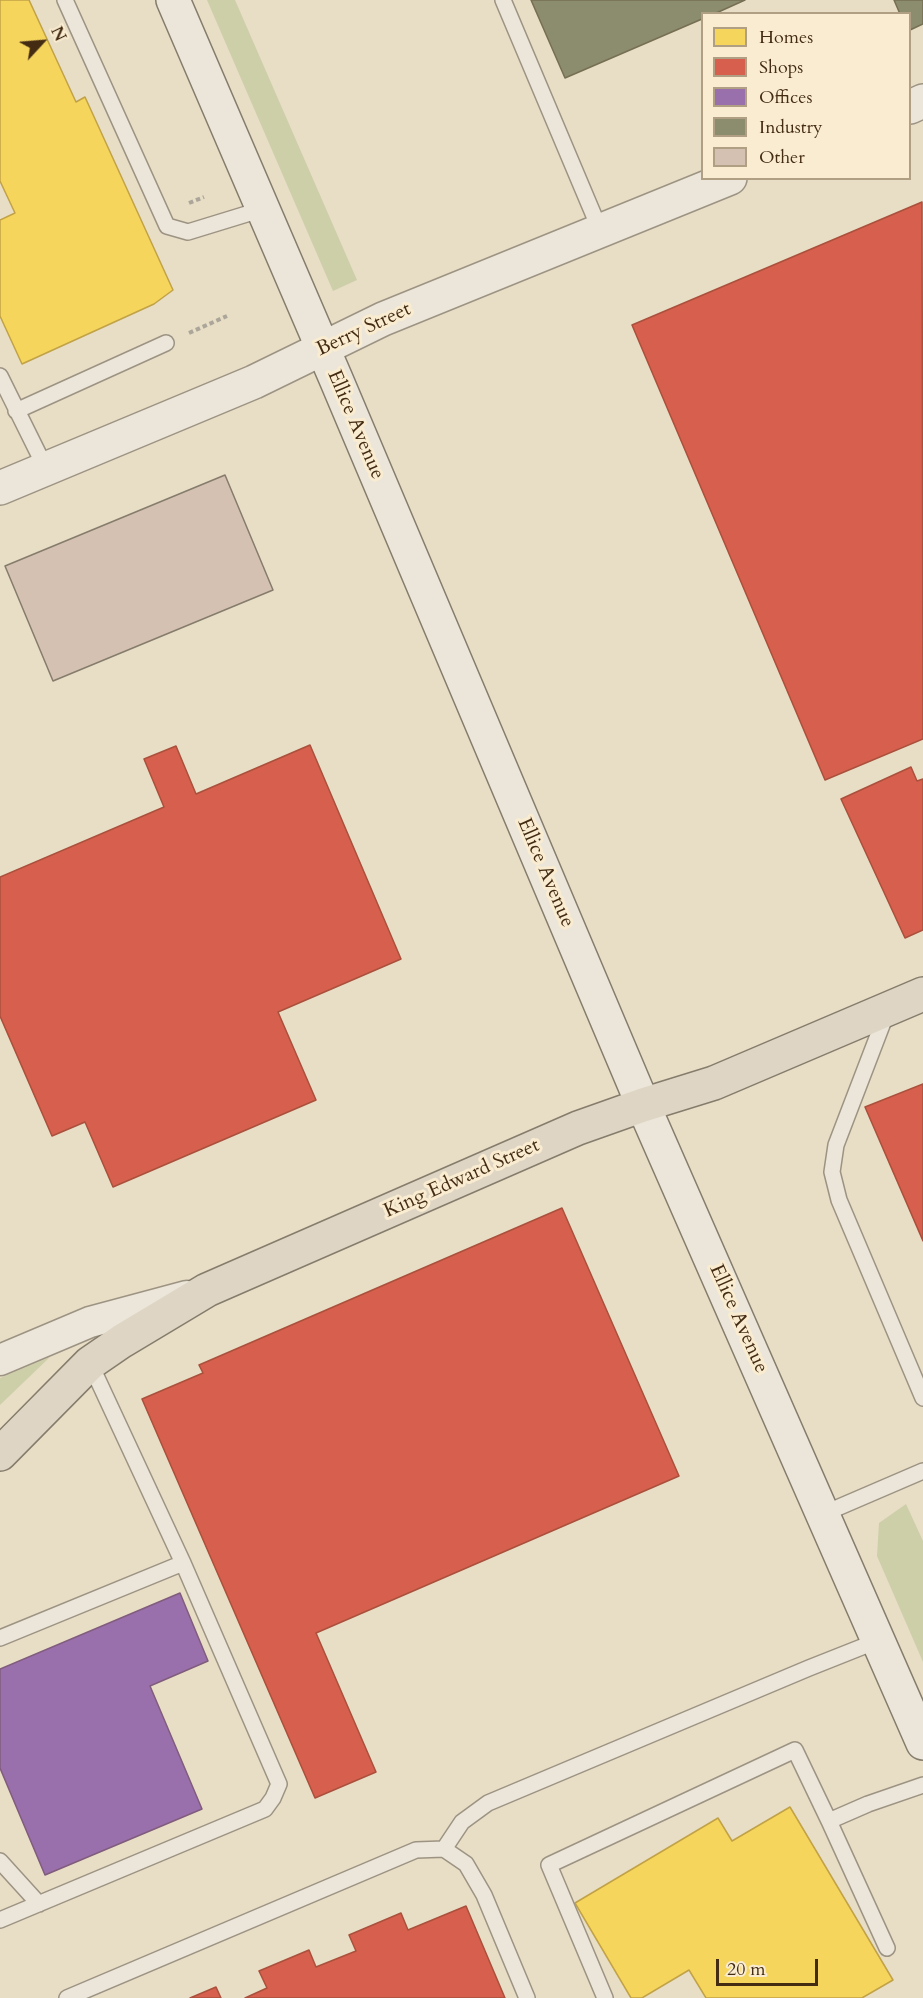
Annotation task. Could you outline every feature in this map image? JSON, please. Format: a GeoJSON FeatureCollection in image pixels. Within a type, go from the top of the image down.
{"type":"FeatureCollection","features":[{"type":"Feature","properties":{"kind":"main road","name":"Ellice Avenue"},"geometry":{"type":"LineString","coordinates":[[172,0],[323,349],[643,1105],[923,1743]]}},
{"type":"Feature","properties":{"kind":"main road","name":"Berry Street"},"geometry":{"type":"LineString","coordinates":[[0,488],[254,382],[383,320],[725,180]]}},
{"type":"Feature","properties":{"kind":"main road","name":"King Edward Street"},"geometry":{"type":"LineString","coordinates":[[207,1290],[578,1128],[714,1083],[923,994]]}},
{"type":"Feature","properties":{"kind":"main road"},"geometry":{"type":"LineString","coordinates":[[0,1454],[90,1363],[207,1290]]}},
{"type":"Feature","properties":{"kind":"street","name":"King Edward Street"},"geometry":{"type":"LineString","coordinates":[[0,1360],[90,1322],[207,1290]]}},
{"type":"Feature","properties":{"kind":"lane"},"geometry":{"type":"LineString","coordinates":[[64,0],[167,226],[188,232],[263,209]]}},
{"type":"Feature","properties":{"kind":"lane"},"geometry":{"type":"LineString","coordinates":[[503,0],[600,230]]}},
{"type":"Feature","properties":{"kind":"lane"},"geometry":{"type":"LineString","coordinates":[[16,411],[166,343]]}},
{"type":"Feature","properties":{"kind":"lane"},"geometry":{"type":"LineString","coordinates":[[1,381],[46,469]]}},
{"type":"Feature","properties":{"kind":"lane"},"geometry":{"type":"LineString","coordinates":[[888,1008],[836,1145],[832,1172],[839,1200],[923,1398]]}},
{"type":"Feature","properties":{"kind":"lane"},"geometry":{"type":"LineString","coordinates":[[0,1920],[265,1809],[279,1784],[183,1563],[90,1363]]}},
{"type":"Feature","properties":{"kind":"lane"},"geometry":{"type":"LineString","coordinates":[[824,1514],[923,1471]]}},
{"type":"Feature","properties":{"kind":"lane"},"geometry":{"type":"LineString","coordinates":[[0,1638],[183,1563]]}},
{"type":"Feature","properties":{"kind":"lane"},"geometry":{"type":"LineString","coordinates":[[444,1849],[462,1822],[488,1803],[877,1641]]}},
{"type":"Feature","properties":{"kind":"lane"},"geometry":{"type":"LineString","coordinates":[[605,1998],[549,1865],[795,1750],[887,1948]]}},
{"type":"Feature","properties":{"kind":"lane"},"geometry":{"type":"LineString","coordinates":[[829,1821],[868,1804],[923,1785]]}},
{"type":"Feature","properties":{"kind":"lane"},"geometry":{"type":"LineString","coordinates":[[67,1998],[416,1850],[444,1849],[466,1864],[484,1895],[527,1998]]}},
{"type":"Feature","properties":{"kind":"lane"},"geometry":{"type":"LineString","coordinates":[[0,1861],[39,1904]]}},
{"type":"Feature","properties":{"kind":"path"},"geometry":{"type":"LineString","coordinates":[[166,343],[227,316]]}},
{"type":"Feature","properties":{"kind":"green space"},"geometry":{"type":"Polygon","coordinates":[[[207,0],[235,0],[357,280],[333,291],[207,0]]]}},
{"type":"Feature","properties":{"kind":"green space"},"geometry":{"type":"Polygon","coordinates":[[[50,1357],[0,1405],[0,1378],[50,1357]]]}},
{"type":"Feature","properties":{"kind":"green space"},"geometry":{"type":"Polygon","coordinates":[[[906,1504],[923,1541],[923,1662],[877,1556],[879,1523],[906,1504]]]}},
{"type":"Feature","properties":{"kind":"building: Homes"},"geometry":{"type":"Polygon","coordinates":[[[0,0],[29,0],[76,102],[85,97],[173,290],[154,304],[22,364],[0,316],[0,220],[15,213],[0,181],[0,0]]]}},
{"type":"Feature","properties":{"kind":"building: Homes"},"geometry":{"type":"Polygon","coordinates":[[[790,1807],[893,1980],[862,1998],[706,1998],[689,1970],[642,1998],[631,1998],[575,1903],[718,1818],[732,1841],[790,1807]]]}},
{"type":"Feature","properties":{"kind":"building: Shops"},"geometry":{"type":"Polygon","coordinates":[[[922,202],[923,739],[825,780],[632,325],[922,202]]]}},
{"type":"Feature","properties":{"kind":"building: Shops"},"geometry":{"type":"Polygon","coordinates":[[[310,745],[401,959],[278,1012],[316,1100],[113,1187],[85,1122],[52,1136],[0,1016],[0,877],[164,807],[144,759],[176,746],[196,794],[310,745]]]}},
{"type":"Feature","properties":{"kind":"building: Shops"},"geometry":{"type":"Polygon","coordinates":[[[911,767],[917,781],[923,779],[923,930],[905,938],[841,799],[911,767]]]}},
{"type":"Feature","properties":{"kind":"building: Shops"},"geometry":{"type":"Polygon","coordinates":[[[923,1084],[923,1241],[865,1107],[923,1084]]]}},
{"type":"Feature","properties":{"kind":"building: Shops"},"geometry":{"type":"Polygon","coordinates":[[[562,1208],[679,1476],[316,1633],[376,1772],[315,1798],[142,1399],[203,1373],[199,1365],[562,1208]]]}},
{"type":"Feature","properties":{"kind":"building: Shops"},"geometry":{"type":"Polygon","coordinates":[[[466,1906],[505,1998],[245,1998],[267,1988],[259,1971],[309,1950],[316,1967],[356,1951],[349,1935],[401,1913],[408,1930],[466,1906]]]}},
{"type":"Feature","properties":{"kind":"building: Shops"},"geometry":{"type":"Polygon","coordinates":[[[216,1987],[221,1998],[190,1998],[216,1987]]]}},
{"type":"Feature","properties":{"kind":"building: Offices"},"geometry":{"type":"Polygon","coordinates":[[[180,1593],[208,1661],[150,1686],[202,1809],[45,1875],[0,1768],[0,1669],[180,1593]]]}},
{"type":"Feature","properties":{"kind":"building: Industry"},"geometry":{"type":"Polygon","coordinates":[[[531,0],[745,0],[718,12],[701,12],[701,19],[565,78],[531,0]]]}},
{"type":"Feature","properties":{"kind":"building: Industry"},"geometry":{"type":"Polygon","coordinates":[[[894,0],[923,0],[923,24],[911,30],[911,12],[899,12],[894,0]]]}},
{"type":"Feature","properties":{"kind":"building: Other"},"geometry":{"type":"Polygon","coordinates":[[[225,475],[273,590],[53,681],[5,566],[225,475]]]}}]}
